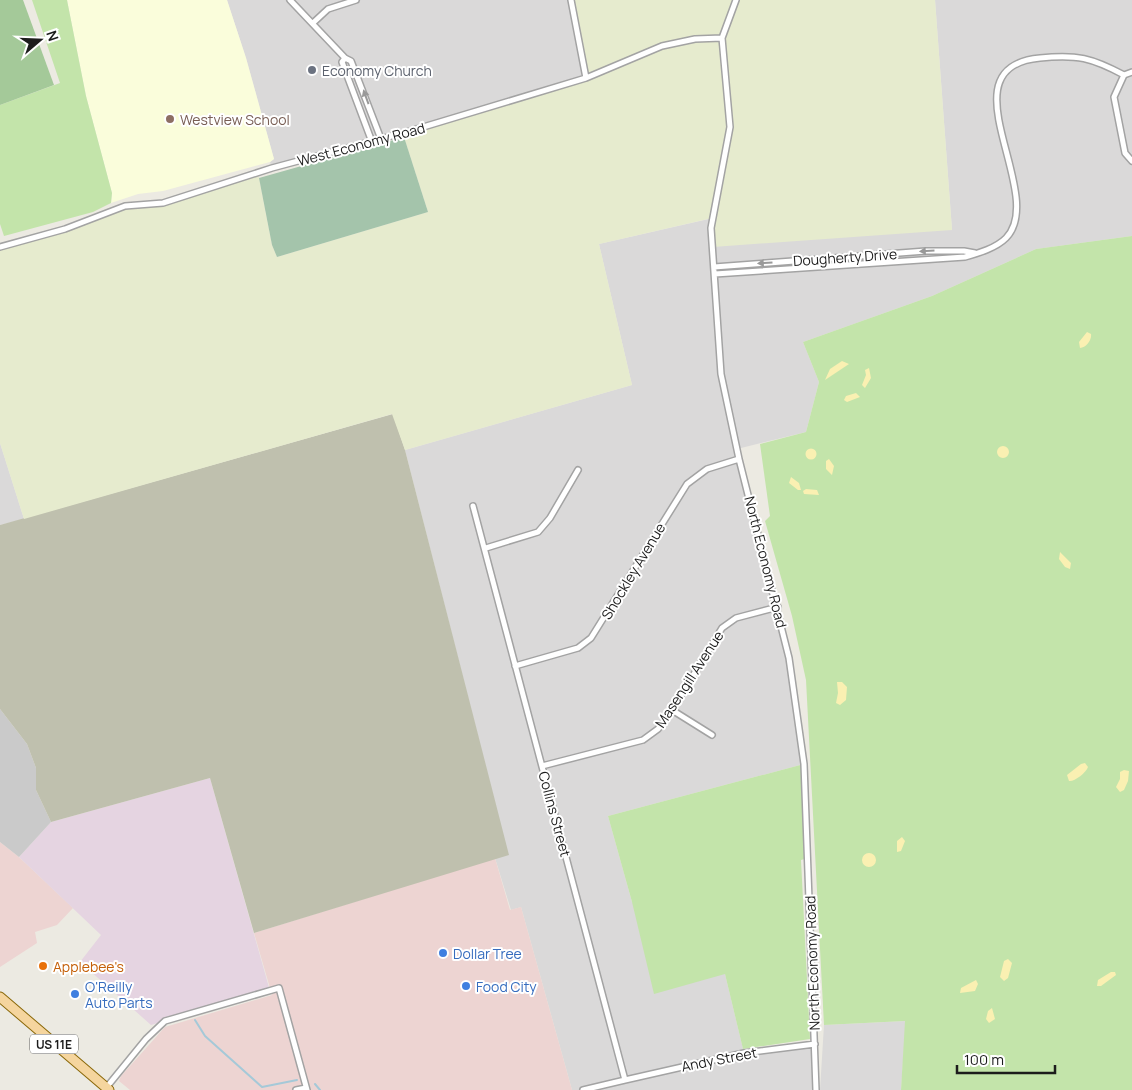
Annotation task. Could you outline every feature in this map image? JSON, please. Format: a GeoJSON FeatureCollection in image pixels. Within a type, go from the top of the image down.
{"type":"FeatureCollection","features":[{"type":"Feature","properties":{"kind":"main road","name":"US 11E"},"geometry":{"type":"LineString","coordinates":[[0,997],[107,1089]]}},
{"type":"Feature","properties":{"kind":"street"},"geometry":{"type":"LineString","coordinates":[[290,0],[314,22],[345,58],[351,61],[381,139]]}},
{"type":"Feature","properties":{"kind":"street"},"geometry":{"type":"LineString","coordinates":[[314,22],[328,9],[356,0]]}},
{"type":"Feature","properties":{"kind":"street"},"geometry":{"type":"LineString","coordinates":[[571,0],[586,78]]}},
{"type":"Feature","properties":{"kind":"street"},"geometry":{"type":"LineString","coordinates":[[722,38],[736,0]]}},
{"type":"Feature","properties":{"kind":"street","name":"West Economy Road"},"geometry":{"type":"LineString","coordinates":[[0,247],[65,229],[125,206],[164,203],[272,168],[372,142],[586,78],[662,46],[695,39],[722,38]]}},
{"type":"Feature","properties":{"kind":"street","name":"North Economy Road"},"geometry":{"type":"LineString","coordinates":[[722,38],[730,127],[711,228],[721,374],[739,459],[778,607],[789,658],[804,764],[816,1090]]}},
{"type":"Feature","properties":{"kind":"street","name":"Dougherty Drive"},"geometry":{"type":"LineString","coordinates":[[715,274],[965,256],[994,247],[1007,237],[1012,228],[1016,208],[1015,188],[998,123],[997,96],[1000,81],[1013,64],[1030,58],[1067,55],[1094,60],[1124,76]]}},
{"type":"Feature","properties":{"kind":"street"},"geometry":{"type":"LineString","coordinates":[[345,58],[342,62],[372,142]]}},
{"type":"Feature","properties":{"kind":"street"},"geometry":{"type":"LineString","coordinates":[[1132,72],[1124,76],[1114,97],[1125,153],[1132,161]]}},
{"type":"Feature","properties":{"kind":"street","name":"Dougherty Drive"},"geometry":{"type":"LineString","coordinates":[[714,267],[939,250],[976,253]]}},
{"type":"Feature","properties":{"kind":"street"},"geometry":{"type":"LineString","coordinates":[[811,259],[812,268]]}},
{"type":"Feature","properties":{"kind":"street","name":"Shockley Avenue"},"geometry":{"type":"LineString","coordinates":[[515,666],[578,648],[591,638],[687,484],[707,469],[739,459]]}},
{"type":"Feature","properties":{"kind":"street"},"geometry":{"type":"LineString","coordinates":[[486,548],[538,532],[550,518],[578,470]]}},
{"type":"Feature","properties":{"kind":"street","name":"Collins Street"},"geometry":{"type":"LineString","coordinates":[[473,506],[486,548],[515,666],[625,1080]]}},
{"type":"Feature","properties":{"kind":"street","name":"Masengill Avenue"},"geometry":{"type":"LineString","coordinates":[[542,766],[644,740],[658,729],[672,710],[722,628],[736,618],[778,607]]}},
{"type":"Feature","properties":{"kind":"street"},"geometry":{"type":"LineString","coordinates":[[672,710],[712,735]]}},
{"type":"Feature","properties":{"kind":"street"},"geometry":{"type":"LineString","coordinates":[[107,1089],[150,1035],[165,1021],[279,988],[307,1089],[296,1090]]}},
{"type":"Feature","properties":{"kind":"street","name":"Andy Street"},"geometry":{"type":"LineString","coordinates":[[625,1080],[744,1053],[815,1044]]}},
{"type":"Feature","properties":{"kind":"street"},"geometry":{"type":"LineString","coordinates":[[583,1090],[625,1080]]}},
{"type":"Feature","properties":{"kind":"shaded area"},"geometry":{"type":"Polygon","coordinates":[[[67,0],[227,0],[246,58],[274,159],[270,162],[163,191],[138,194],[111,203],[112,193],[86,96],[67,0]]]}},
{"type":"Feature","properties":{"kind":"shaded area"},"geometry":{"type":"Polygon","coordinates":[[[227,0],[571,0],[586,78],[272,168],[270,162],[274,159],[246,58],[227,0]]]}},
{"type":"Feature","properties":{"kind":"shaded area"},"geometry":{"type":"Polygon","coordinates":[[[571,0],[935,0],[952,230],[713,247],[712,218],[599,244],[632,385],[405,450],[392,414],[24,519],[0,443],[0,247],[125,206],[163,203],[258,173],[272,245],[277,257],[428,212],[404,137],[410,131],[586,78],[571,0]],[[714,39],[680,41],[661,49],[714,39]]]}},
{"type":"Feature","properties":{"kind":"shaded area"},"geometry":{"type":"Polygon","coordinates":[[[935,0],[1132,0],[1132,236],[1036,249],[932,296],[803,342],[819,382],[806,432],[737,449],[789,658],[804,764],[608,816],[632,902],[725,974],[744,1053],[815,1044],[816,1090],[572,1090],[521,907],[511,910],[495,858],[508,854],[405,450],[632,385],[599,244],[713,218],[952,230],[935,0]]]}},
{"type":"Feature","properties":{"kind":"shaded area"},"geometry":{"type":"Polygon","coordinates":[[[404,137],[428,212],[277,257],[272,245],[259,178],[404,137]]]}},
{"type":"Feature","properties":{"kind":"shaded area"},"geometry":{"type":"Polygon","coordinates":[[[393,414],[405,450],[509,855],[254,933],[210,778],[51,822],[36,790],[36,768],[27,744],[0,709],[0,525],[393,414]]]}},
{"type":"Feature","properties":{"kind":"shaded area"},"geometry":{"type":"Polygon","coordinates":[[[0,443],[24,519],[0,525],[0,443]]]}},
{"type":"Feature","properties":{"kind":"shaded area"},"geometry":{"type":"Polygon","coordinates":[[[0,709],[27,744],[36,768],[36,790],[51,822],[19,857],[0,842],[0,709]]]}},
{"type":"Feature","properties":{"kind":"shaded area"},"geometry":{"type":"Polygon","coordinates":[[[210,778],[270,991],[151,1025],[80,962],[101,935],[19,857],[51,822],[210,778]]]}},
{"type":"Feature","properties":{"kind":"shaded area"},"geometry":{"type":"Polygon","coordinates":[[[0,842],[19,857],[73,908],[57,925],[35,932],[37,943],[0,967],[0,842]]]}},
{"type":"Feature","properties":{"kind":"shaded area"},"geometry":{"type":"Polygon","coordinates":[[[495,858],[510,910],[521,907],[572,1090],[130,1090],[119,1081],[121,1076],[165,1027],[272,995],[254,933],[495,858]]]}},
{"type":"Feature","properties":{"kind":"shaded area"},"geometry":{"type":"Polygon","coordinates":[[[906,1021],[901,1090],[820,1090],[824,1025],[906,1021]]]}},
{"type":"Feature","properties":{"kind":"green space"},"geometry":{"type":"Polygon","coordinates":[[[0,0],[23,0],[54,85],[0,105],[0,0]]]}},
{"type":"Feature","properties":{"kind":"green space"},"geometry":{"type":"Polygon","coordinates":[[[32,0],[67,0],[86,96],[112,193],[111,203],[93,212],[4,236],[0,224],[0,105],[60,83],[32,0]]]}},
{"type":"Feature","properties":{"kind":"green space"},"geometry":{"type":"Polygon","coordinates":[[[1132,236],[1132,1090],[901,1090],[905,1021],[824,1025],[806,680],[792,616],[765,521],[770,516],[760,444],[806,432],[819,382],[803,342],[932,296],[1036,249],[1132,236]]]}},
{"type":"Feature","properties":{"kind":"green space"},"geometry":{"type":"Polygon","coordinates":[[[804,764],[808,858],[801,860],[810,1039],[743,1049],[725,974],[654,994],[632,902],[608,816],[804,764]]]}},
{"type":"Feature","properties":{"kind":"sand"},"geometry":{"type":"Polygon","coordinates":[[[1087,332],[1091,334],[1090,341],[1080,348],[1079,342],[1087,332]]]}},
{"type":"Feature","properties":{"kind":"sand"},"geometry":{"type":"Polygon","coordinates":[[[842,361],[849,364],[825,380],[830,369],[842,361]]]}},
{"type":"Feature","properties":{"kind":"sand"},"geometry":{"type":"Polygon","coordinates":[[[869,368],[871,378],[865,388],[862,385],[866,375],[865,370],[869,368]]]}},
{"type":"Feature","properties":{"kind":"sand"},"geometry":{"type":"Polygon","coordinates":[[[856,393],[860,397],[847,402],[844,400],[846,396],[856,393]]]}},
{"type":"Feature","properties":{"kind":"sand"},"geometry":{"type":"Polygon","coordinates":[[[1001,446],[1005,446],[1009,452],[1005,458],[1001,458],[997,454],[997,450],[1001,446]]]}},
{"type":"Feature","properties":{"kind":"sand"},"geometry":{"type":"Polygon","coordinates":[[[811,448],[817,454],[811,460],[805,454],[811,448]]]}},
{"type":"Feature","properties":{"kind":"sand"},"geometry":{"type":"Polygon","coordinates":[[[829,459],[834,466],[832,475],[826,469],[826,461],[829,459]]]}},
{"type":"Feature","properties":{"kind":"sand"},"geometry":{"type":"Polygon","coordinates":[[[791,477],[799,483],[801,490],[798,490],[789,483],[791,477]]]}},
{"type":"Feature","properties":{"kind":"sand"},"geometry":{"type":"Polygon","coordinates":[[[806,489],[817,490],[819,495],[804,494],[803,491],[806,489]]]}},
{"type":"Feature","properties":{"kind":"sand"},"geometry":{"type":"Polygon","coordinates":[[[1060,552],[1071,563],[1070,569],[1065,567],[1059,559],[1060,552]]]}},
{"type":"Feature","properties":{"kind":"sand"},"geometry":{"type":"Polygon","coordinates":[[[837,682],[842,682],[847,687],[846,700],[840,705],[836,703],[838,693],[837,682]]]}},
{"type":"Feature","properties":{"kind":"sand"},"geometry":{"type":"Polygon","coordinates":[[[1085,763],[1088,767],[1085,772],[1077,779],[1069,781],[1067,775],[1085,763]]]}},
{"type":"Feature","properties":{"kind":"sand"},"geometry":{"type":"Polygon","coordinates":[[[1124,770],[1129,771],[1128,781],[1124,790],[1120,792],[1116,787],[1120,779],[1120,772],[1124,770]]]}},
{"type":"Feature","properties":{"kind":"sand"},"geometry":{"type":"Polygon","coordinates":[[[902,837],[905,841],[901,851],[897,852],[897,841],[902,837]]]}},
{"type":"Feature","properties":{"kind":"sand"},"geometry":{"type":"Polygon","coordinates":[[[869,853],[874,855],[876,860],[874,865],[869,867],[864,865],[862,860],[864,855],[869,853]]]}},
{"type":"Feature","properties":{"kind":"sand"},"geometry":{"type":"Polygon","coordinates":[[[1008,959],[1012,963],[1008,978],[1004,981],[1000,977],[1004,961],[1008,959]]]}},
{"type":"Feature","properties":{"kind":"sand"},"geometry":{"type":"Polygon","coordinates":[[[1111,972],[1115,972],[1116,975],[1101,986],[1097,986],[1098,980],[1111,972]]]}},
{"type":"Feature","properties":{"kind":"sand"},"geometry":{"type":"Polygon","coordinates":[[[976,980],[978,984],[975,991],[960,993],[961,988],[976,980]]]}},
{"type":"Feature","properties":{"kind":"sand"},"geometry":{"type":"Polygon","coordinates":[[[992,1008],[995,1019],[989,1023],[986,1019],[988,1011],[992,1008]]]}},
{"type":"Feature","properties":{"kind":"waterway"},"geometry":{"type":"LineString","coordinates":[[195,1020],[205,1036],[262,1087],[297,1080]]}},
{"type":"Feature","properties":{"kind":"waterway"},"geometry":{"type":"LineString","coordinates":[[315,1084],[320,1090]]}},
{"type":"Feature","properties":{"kind":"place","name":"Economy Church"},"geometry":{"type":"Point","coordinates":[312,70]}},
{"type":"Feature","properties":{"kind":"place","name":"Westview School"},"geometry":{"type":"Point","coordinates":[170,119]}},
{"type":"Feature","properties":{"kind":"place","name":"Dollar Tree"},"geometry":{"type":"Point","coordinates":[443,953]}},
{"type":"Feature","properties":{"kind":"place","name":"Applebee's"},"geometry":{"type":"Point","coordinates":[43,966]}},
{"type":"Feature","properties":{"kind":"place","name":"Food City"},"geometry":{"type":"Point","coordinates":[466,986]}},
{"type":"Feature","properties":{"kind":"place","name":"O'Reilly Auto Parts"},"geometry":{"type":"Point","coordinates":[75,994]}}]}
